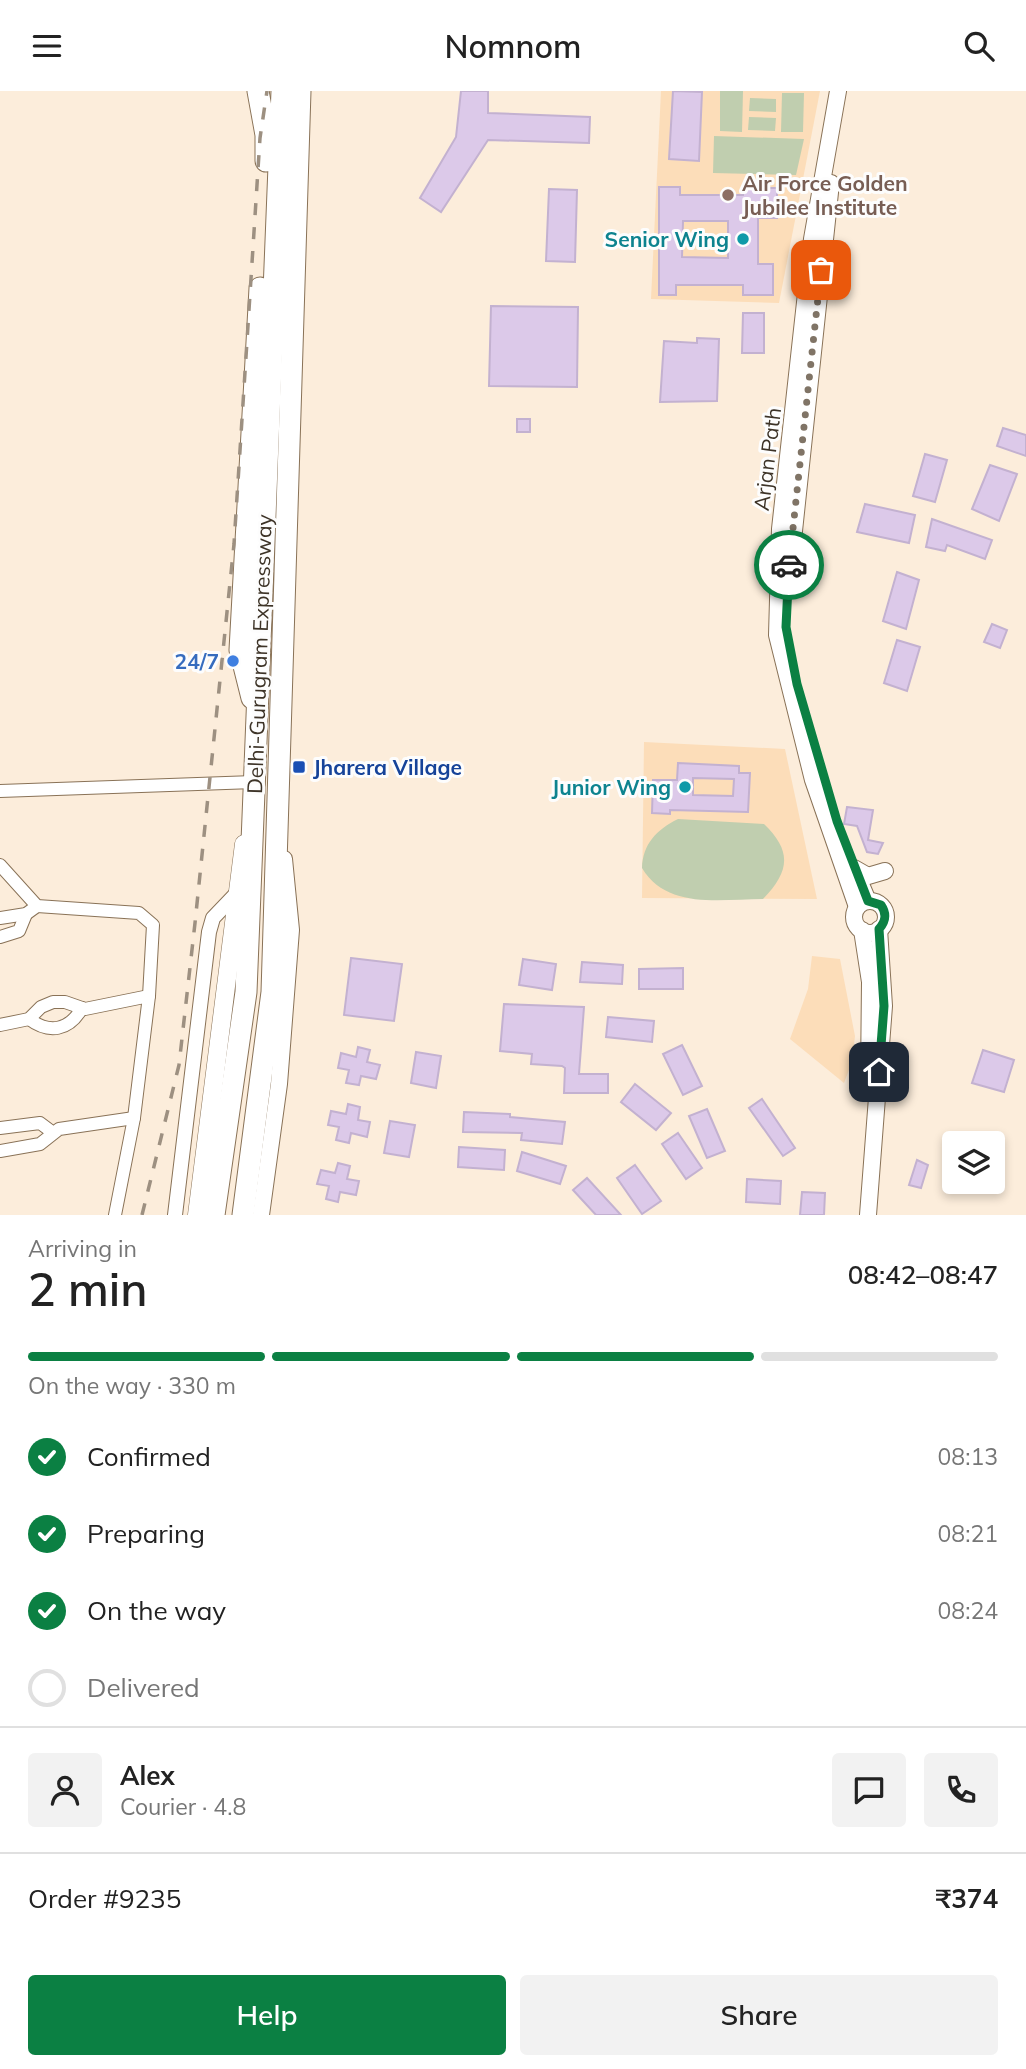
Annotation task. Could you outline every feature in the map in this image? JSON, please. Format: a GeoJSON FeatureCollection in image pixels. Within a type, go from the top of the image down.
{"type":"FeatureCollection","features":[{"type":"Feature","properties":{"kind":"highway"},"geometry":{"type":"LineString","coordinates":[[257,713],[243,670],[240,650],[267,155],[258,91]]}},
{"type":"Feature","properties":{"kind":"highway","name":"Delhi-Gurugram Expressway"},"geometry":{"type":"LineString","coordinates":[[214,1215],[246,992],[282,91]]}},
{"type":"Feature","properties":{"kind":"highway","name":"Delhi-Gurugram Expressway"},"geometry":{"type":"LineString","coordinates":[[243,1215],[271,992],[300,91]]}},
{"type":"Feature","properties":{"kind":"main road","name":"Arjan Path"},"geometry":{"type":"LineString","coordinates":[[838,91],[812,239],[780,529],[777,635],[813,780],[863,904]]}},
{"type":"Feature","properties":{"kind":"main road","name":"Arjan Path"},"geometry":{"type":"LineString","coordinates":[[848,91],[834,160],[792,527],[786,627],[797,684],[863,904]]}},
{"type":"Feature","properties":{"kind":"main road"},"geometry":{"type":"LineString","coordinates":[[197,1215],[236,894],[254,782]]}},
{"type":"Feature","properties":{"kind":"main road"},"geometry":{"type":"LineString","coordinates":[[261,1215],[279,1084],[291,930],[277,787]]}},
{"type":"Feature","properties":{"kind":"main road"},"geometry":{"type":"LineString","coordinates":[[854,868],[868,876],[885,871]]}},
{"type":"Feature","properties":{"kind":"main road"},"geometry":{"type":"LineString","coordinates":[[858,1215],[869,1068],[870,982],[862,930],[854,920],[863,904],[877,903],[883,909],[884,922],[879,929],[871,932],[862,930]]}},
{"type":"Feature","properties":{"kind":"main road"},"geometry":{"type":"LineString","coordinates":[[868,1215],[884,1006],[879,929]]}},
{"type":"Feature","properties":{"kind":"street"},"geometry":{"type":"LineString","coordinates":[[0,782],[6,791],[254,782]]}},
{"type":"Feature","properties":{"kind":"street"},"geometry":{"type":"LineString","coordinates":[[0,865],[37,906]]}},
{"type":"Feature","properties":{"kind":"street"},"geometry":{"type":"LineString","coordinates":[[175,1215],[209,932],[213,918],[236,894]]}},
{"type":"Feature","properties":{"kind":"street"},"geometry":{"type":"LineString","coordinates":[[0,918],[26,914],[37,906],[139,913],[147,917],[153,925],[155,937],[134,1118],[115,1215]]}},
{"type":"Feature","properties":{"kind":"street"},"geometry":{"type":"LineString","coordinates":[[0,937],[19,931],[26,914]]}},
{"type":"Feature","properties":{"kind":"street"},"geometry":{"type":"LineString","coordinates":[[0,1025],[29,1020],[40,1007],[53,1002],[65,1002],[82,1008],[149,996]]}},
{"type":"Feature","properties":{"kind":"street"},"geometry":{"type":"LineString","coordinates":[[29,1020],[43,1029],[56,1029],[69,1024],[82,1008]]}},
{"type":"Feature","properties":{"kind":"street"},"geometry":{"type":"LineString","coordinates":[[0,1151],[40,1144],[52,1132],[134,1118]]}},
{"type":"Feature","properties":{"kind":"street"},"geometry":{"type":"LineString","coordinates":[[0,1128],[40,1123],[52,1132]]}},
{"type":"Feature","properties":{"kind":"shaded area","name":"Air Force Golden Jubilee Institute"},"geometry":{"type":"Polygon","coordinates":[[[661,91],[820,91],[779,303],[651,299],[661,91]]]}},
{"type":"Feature","properties":{"kind":"shaded area"},"geometry":{"type":"Polygon","coordinates":[[[644,742],[785,749],[817,899],[642,898],[644,742]]]}},
{"type":"Feature","properties":{"kind":"shaded area"},"geometry":{"type":"Polygon","coordinates":[[[812,956],[840,959],[855,1036],[852,1062],[844,1083],[790,1039],[808,989],[812,956]]]}},
{"type":"Feature","properties":{"kind":"green space"},"geometry":{"type":"Polygon","coordinates":[[[720,91],[743,91],[742,132],[720,131],[720,91]]]}},
{"type":"Feature","properties":{"kind":"green space"},"geometry":{"type":"Polygon","coordinates":[[[782,93],[804,93],[803,132],[781,132],[782,93]]]}},
{"type":"Feature","properties":{"kind":"green space"},"geometry":{"type":"Polygon","coordinates":[[[750,98],[776,99],[776,112],[749,111],[750,98]]]}},
{"type":"Feature","properties":{"kind":"green space"},"geometry":{"type":"Polygon","coordinates":[[[749,117],[776,118],[775,131],[748,130],[749,117]]]}},
{"type":"Feature","properties":{"kind":"green space"},"geometry":{"type":"Polygon","coordinates":[[[714,136],[804,139],[796,175],[713,173],[714,136]]]}},
{"type":"Feature","properties":{"kind":"green space"},"geometry":{"type":"Polygon","coordinates":[[[678,819],[764,824],[783,852],[783,870],[772,889],[763,899],[713,900],[680,896],[666,891],[642,868],[643,859],[652,839],[678,819]]]}},
{"type":"Feature","properties":{"kind":"building"},"geometry":{"type":"Polygon","coordinates":[[[461,91],[488,91],[488,113],[590,117],[589,143],[488,140],[441,212],[420,198],[456,137],[461,91]]]}},
{"type":"Feature","properties":{"kind":"building"},"geometry":{"type":"Polygon","coordinates":[[[673,91],[702,92],[699,161],[669,159],[673,91]]]}},
{"type":"Feature","properties":{"kind":"building","name":"Senior Wing"},"geometry":{"type":"Polygon","coordinates":[[[659,187],[680,187],[680,195],[743,195],[743,188],[777,188],[777,218],[758,218],[758,264],[773,264],[773,295],[743,295],[743,285],[676,285],[676,295],[659,295],[659,187]],[[683,221],[682,257],[728,258],[728,221],[683,221]]]}},
{"type":"Feature","properties":{"kind":"building"},"geometry":{"type":"Polygon","coordinates":[[[549,189],[577,190],[575,262],[546,261],[549,189]]]}},
{"type":"Feature","properties":{"kind":"building"},"geometry":{"type":"Polygon","coordinates":[[[491,306],[578,307],[577,387],[489,386],[491,306]]]}},
{"type":"Feature","properties":{"kind":"building"},"geometry":{"type":"Polygon","coordinates":[[[743,313],[764,313],[764,353],[742,353],[743,313]]]}},
{"type":"Feature","properties":{"kind":"building"},"geometry":{"type":"Polygon","coordinates":[[[697,338],[719,339],[717,401],[660,402],[664,341],[697,343],[697,338]]]}},
{"type":"Feature","properties":{"kind":"building"},"geometry":{"type":"Polygon","coordinates":[[[517,419],[530,419],[530,432],[517,432],[517,419]]]}},
{"type":"Feature","properties":{"kind":"building"},"geometry":{"type":"Polygon","coordinates":[[[1003,428],[1026,435],[1026,456],[997,446],[1003,428]]]}},
{"type":"Feature","properties":{"kind":"building"},"geometry":{"type":"Polygon","coordinates":[[[925,454],[947,460],[935,502],[913,496],[925,454]]]}},
{"type":"Feature","properties":{"kind":"building"},"geometry":{"type":"Polygon","coordinates":[[[990,465],[1017,474],[999,521],[972,509],[990,465]]]}},
{"type":"Feature","properties":{"kind":"building"},"geometry":{"type":"Polygon","coordinates":[[[865,504],[915,515],[909,543],[857,532],[865,504]]]}},
{"type":"Feature","properties":{"kind":"building"},"geometry":{"type":"Polygon","coordinates":[[[932,519],[992,540],[985,559],[947,545],[945,551],[926,547],[932,519]]]}},
{"type":"Feature","properties":{"kind":"building"},"geometry":{"type":"Polygon","coordinates":[[[897,572],[919,580],[906,629],[883,621],[897,572]]]}},
{"type":"Feature","properties":{"kind":"building"},"geometry":{"type":"Polygon","coordinates":[[[992,624],[1007,630],[1000,648],[984,642],[992,624]]]}},
{"type":"Feature","properties":{"kind":"building"},"geometry":{"type":"Polygon","coordinates":[[[897,640],[920,647],[907,691],[884,683],[897,640]]]}},
{"type":"Feature","properties":{"kind":"building","name":"Junior Wing"},"geometry":{"type":"Polygon","coordinates":[[[678,763],[739,766],[739,773],[750,773],[748,812],[670,810],[670,814],[652,813],[653,780],[677,780],[678,763]],[[693,778],[693,795],[733,796],[734,779],[693,778]]]}},
{"type":"Feature","properties":{"kind":"building"},"geometry":{"type":"Polygon","coordinates":[[[847,807],[873,810],[868,840],[883,843],[878,854],[867,852],[857,826],[844,824],[847,807]]]}},
{"type":"Feature","properties":{"kind":"building"},"geometry":{"type":"Polygon","coordinates":[[[351,958],[402,964],[394,1021],[344,1015],[351,958]]]}},
{"type":"Feature","properties":{"kind":"building"},"geometry":{"type":"Polygon","coordinates":[[[523,959],[556,964],[552,990],[519,985],[523,959]]]}},
{"type":"Feature","properties":{"kind":"building"},"geometry":{"type":"Polygon","coordinates":[[[582,962],[623,965],[622,984],[580,982],[582,962]]]}},
{"type":"Feature","properties":{"kind":"building"},"geometry":{"type":"Polygon","coordinates":[[[683,968],[683,989],[639,989],[639,969],[683,968]]]}},
{"type":"Feature","properties":{"kind":"building"},"geometry":{"type":"Polygon","coordinates":[[[504,1004],[584,1007],[579,1074],[608,1074],[608,1093],[564,1093],[565,1068],[562,1066],[531,1064],[532,1054],[500,1051],[504,1004]]]}},
{"type":"Feature","properties":{"kind":"building"},"geometry":{"type":"Polygon","coordinates":[[[608,1017],[654,1021],[652,1042],[606,1037],[608,1017]]]}},
{"type":"Feature","properties":{"kind":"building"},"geometry":{"type":"Polygon","coordinates":[[[682,1045],[702,1086],[683,1095],[663,1054],[682,1045]]]}},
{"type":"Feature","properties":{"kind":"building"},"geometry":{"type":"Polygon","coordinates":[[[358,1047],[370,1050],[367,1062],[380,1065],[376,1079],[361,1076],[359,1085],[346,1083],[349,1070],[338,1068],[341,1053],[356,1057],[358,1047]]]}},
{"type":"Feature","properties":{"kind":"building"},"geometry":{"type":"Polygon","coordinates":[[[983,1050],[1014,1060],[1004,1092],[972,1083],[983,1050]]]}},
{"type":"Feature","properties":{"kind":"building"},"geometry":{"type":"Polygon","coordinates":[[[416,1052],[441,1056],[436,1088],[411,1083],[416,1052]]]}},
{"type":"Feature","properties":{"kind":"building"},"geometry":{"type":"Polygon","coordinates":[[[635,1084],[671,1113],[656,1130],[621,1102],[635,1084]]]}},
{"type":"Feature","properties":{"kind":"building"},"geometry":{"type":"Polygon","coordinates":[[[762,1099],[795,1148],[783,1156],[749,1108],[762,1099]]]}},
{"type":"Feature","properties":{"kind":"building"},"geometry":{"type":"Polygon","coordinates":[[[348,1104],[360,1107],[358,1120],[370,1122],[367,1137],[351,1133],[349,1143],[336,1140],[339,1127],[328,1125],[331,1111],[346,1114],[348,1104]]]}},
{"type":"Feature","properties":{"kind":"building"},"geometry":{"type":"Polygon","coordinates":[[[707,1109],[725,1151],[707,1158],[689,1116],[707,1109]]]}},
{"type":"Feature","properties":{"kind":"building"},"geometry":{"type":"Polygon","coordinates":[[[464,1112],[510,1114],[510,1117],[565,1122],[562,1144],[521,1140],[522,1133],[463,1132],[464,1112]]]}},
{"type":"Feature","properties":{"kind":"building"},"geometry":{"type":"Polygon","coordinates":[[[390,1121],[415,1125],[409,1157],[384,1153],[390,1121]]]}},
{"type":"Feature","properties":{"kind":"building"},"geometry":{"type":"Polygon","coordinates":[[[678,1133],[702,1168],[686,1179],[662,1144],[678,1133]]]}},
{"type":"Feature","properties":{"kind":"building"},"geometry":{"type":"Polygon","coordinates":[[[459,1147],[505,1150],[504,1170],[458,1167],[459,1147]]]}},
{"type":"Feature","properties":{"kind":"building"},"geometry":{"type":"Polygon","coordinates":[[[522,1152],[566,1166],[560,1184],[517,1171],[522,1152]]]}},
{"type":"Feature","properties":{"kind":"building"},"geometry":{"type":"Polygon","coordinates":[[[917,1160],[928,1165],[921,1188],[909,1185],[917,1160]]]}},
{"type":"Feature","properties":{"kind":"building"},"geometry":{"type":"Polygon","coordinates":[[[338,1163],[350,1166],[347,1179],[359,1181],[356,1195],[340,1192],[338,1202],[326,1199],[329,1186],[317,1184],[321,1170],[335,1173],[338,1163]]]}},
{"type":"Feature","properties":{"kind":"building"},"geometry":{"type":"Polygon","coordinates":[[[635,1165],[661,1201],[642,1214],[617,1178],[635,1165]]]}},
{"type":"Feature","properties":{"kind":"building"},"geometry":{"type":"Polygon","coordinates":[[[587,1178],[621,1215],[596,1215],[573,1190],[587,1178]]]}},
{"type":"Feature","properties":{"kind":"building"},"geometry":{"type":"Polygon","coordinates":[[[747,1179],[781,1181],[780,1204],[746,1202],[747,1179]]]}},
{"type":"Feature","properties":{"kind":"building"},"geometry":{"type":"Polygon","coordinates":[[[802,1192],[825,1193],[824,1215],[800,1215],[802,1192]]]}},
{"type":"Feature","properties":{"kind":"railway"},"geometry":{"type":"LineString","coordinates":[[142,1215],[179,1065],[195,923],[234,544],[260,138],[267,91]]}},
{"type":"Feature","properties":{"kind":"way so far"},"geometry":{"type":"LineString","coordinates":[[789,565],[821,270]]}},
{"type":"Feature","properties":{"kind":"place","name":"Air Force Golden Jubilee Institute"},"geometry":{"type":"Point","coordinates":[728,195]}},
{"type":"Feature","properties":{"kind":"place","name":"Senior Wing"},"geometry":{"type":"Point","coordinates":[743,239]}},
{"type":"Feature","properties":{"kind":"place","name":"24/7"},"geometry":{"type":"Point","coordinates":[233,661]}},
{"type":"Feature","properties":{"kind":"place","name":"Jharera Village"},"geometry":{"type":"Point","coordinates":[299,767]}},
{"type":"Feature","properties":{"kind":"place","name":"Junior Wing"},"geometry":{"type":"Point","coordinates":[685,787]}},
{"type":"Feature","properties":{"kind":"route"},"geometry":{"type":"LineString","coordinates":[[789,565],[786,627],[797,684],[823,778],[854,868],[868,901],[881,905],[885,913],[884,922],[879,929],[884,1006],[879,1072]]}}]}
